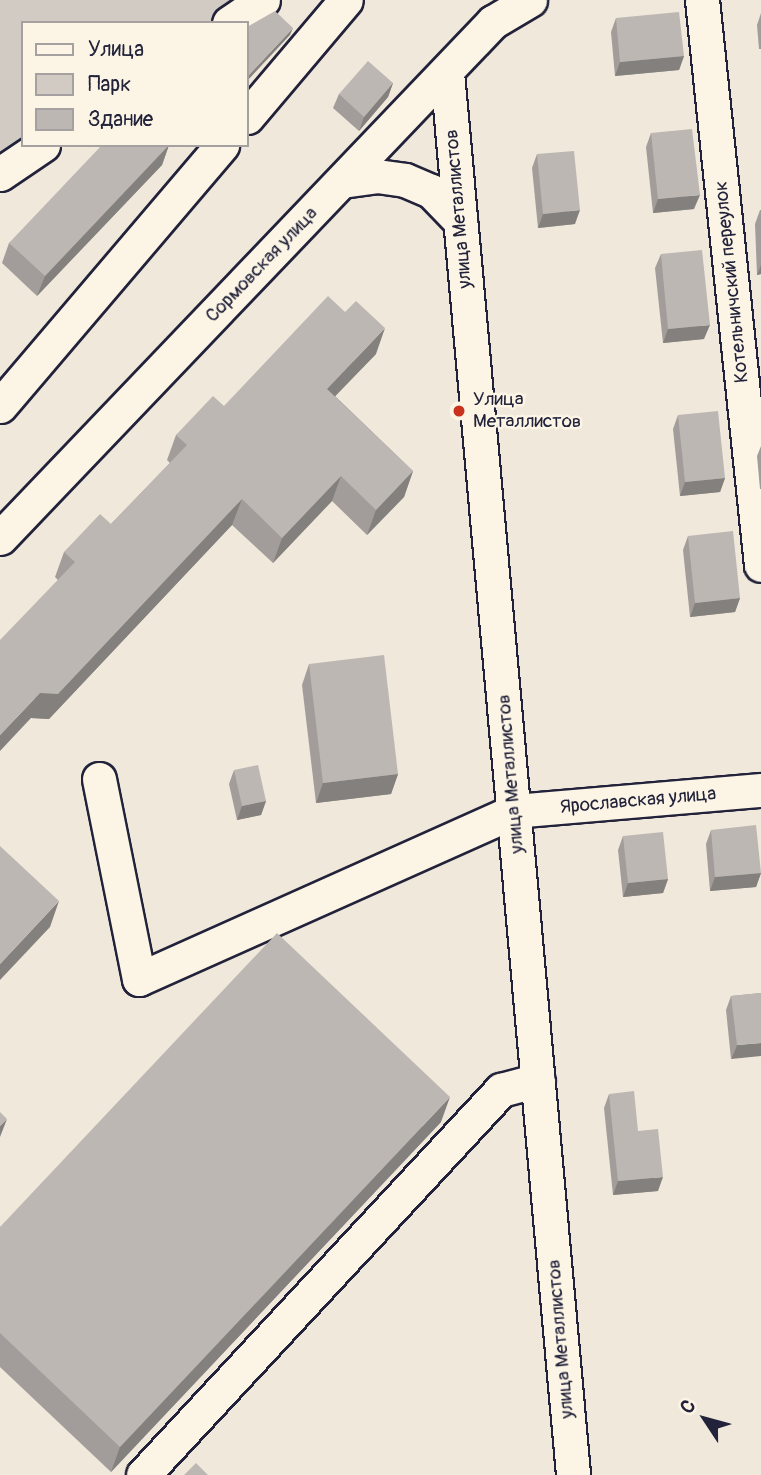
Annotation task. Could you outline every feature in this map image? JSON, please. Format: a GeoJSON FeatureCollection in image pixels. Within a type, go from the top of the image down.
{"type":"FeatureCollection","features":[{"type":"Feature","properties":{"kind":"street"},"geometry":{"type":"LineString","coordinates":[[232,21],[263,0]]}},
{"type":"Feature","properties":{"kind":"street"},"geometry":{"type":"LineString","coordinates":[[248,116],[346,0]]}},
{"type":"Feature","properties":{"kind":"street","name":"Сормовская улица"},"geometry":{"type":"LineString","coordinates":[[0,538],[493,22],[530,0]]}},
{"type":"Feature","properties":{"kind":"street","name":"Котельничский переулок"},"geometry":{"type":"LineString","coordinates":[[702,0],[761,565]]}},
{"type":"Feature","properties":{"kind":"street","name":"улица Металлистов"},"geometry":{"type":"LineString","coordinates":[[447,73],[573,1475]]}},
{"type":"Feature","properties":{"kind":"street"},"geometry":{"type":"LineString","coordinates":[[0,174],[40,147]]}},
{"type":"Feature","properties":{"kind":"street"},"geometry":{"type":"LineString","coordinates":[[0,406],[220,147]]}},
{"type":"Feature","properties":{"kind":"street"},"geometry":{"type":"LineString","coordinates":[[342,181],[377,176],[405,180],[431,191],[460,221]]}},
{"type":"Feature","properties":{"kind":"street","name":"Ярославская улица"},"geometry":{"type":"LineString","coordinates":[[99,779],[139,979],[514,811],[761,790]]}},
{"type":"Feature","properties":{"kind":"street"},"geometry":{"type":"LineString","coordinates":[[143,1475],[501,1090],[538,1080]]}},
{"type":"Feature","properties":{"kind":"green space"},"geometry":{"type":"Polygon","coordinates":[[[0,0],[255,0],[224,21],[21,21],[21,147],[0,168],[0,0]]]}},
{"type":"Feature","properties":{"kind":"building"},"geometry":{"type":"Polygon","coordinates":[[[275,11],[293,28],[248,76],[248,26],[275,11]]]}},
{"type":"Feature","properties":{"kind":"building"},"geometry":{"type":"Polygon","coordinates":[[[679,12],[684,56],[620,62],[616,18],[679,12]]]}},
{"type":"Feature","properties":{"kind":"building"},"geometry":{"type":"Polygon","coordinates":[[[368,61],[393,83],[364,117],[339,94],[368,61]]]}},
{"type":"Feature","properties":{"kind":"building"},"geometry":{"type":"Polygon","coordinates":[[[692,129],[700,195],[658,199],[651,133],[692,129]]]}},
{"type":"Feature","properties":{"kind":"building"},"geometry":{"type":"Polygon","coordinates":[[[100,147],[167,147],[45,276],[9,243],[100,147]]]}},
{"type":"Feature","properties":{"kind":"building"},"geometry":{"type":"Polygon","coordinates":[[[574,151],[580,210],[543,214],[537,154],[574,151]]]}},
{"type":"Feature","properties":{"kind":"building"},"geometry":{"type":"Polygon","coordinates":[[[702,250],[710,325],[668,329],[661,254],[702,250]]]}},
{"type":"Feature","properties":{"kind":"building"},"geometry":{"type":"Polygon","coordinates":[[[328,296],[345,312],[356,301],[385,328],[327,389],[413,471],[376,510],[341,476],[282,538],[242,499],[58,694],[40,693],[0,735],[0,640],[75,562],[64,552],[100,514],[111,524],[187,445],[176,435],[213,396],[224,406],[328,296]]]}},
{"type":"Feature","properties":{"kind":"building"},"geometry":{"type":"Polygon","coordinates":[[[718,411],[725,478],[685,482],[678,415],[718,411]]]}},
{"type":"Feature","properties":{"kind":"building"},"geometry":{"type":"Polygon","coordinates":[[[733,531],[740,598],[695,603],[688,536],[733,531]]]}},
{"type":"Feature","properties":{"kind":"building"},"geometry":{"type":"Polygon","coordinates":[[[384,655],[398,774],[323,783],[309,664],[384,655]]]}},
{"type":"Feature","properties":{"kind":"building"},"geometry":{"type":"Polygon","coordinates":[[[258,765],[266,801],[242,806],[234,770],[258,765]]]}},
{"type":"Feature","properties":{"kind":"building"},"geometry":{"type":"Polygon","coordinates":[[[756,825],[761,873],[715,877],[711,830],[756,825]]]}},
{"type":"Feature","properties":{"kind":"building"},"geometry":{"type":"Polygon","coordinates":[[[663,832],[668,879],[628,883],[623,836],[663,832]]]}},
{"type":"Feature","properties":{"kind":"building"},"geometry":{"type":"Polygon","coordinates":[[[0,846],[59,901],[0,964],[0,846]]]}},
{"type":"Feature","properties":{"kind":"building"},"geometry":{"type":"Polygon","coordinates":[[[277,933],[450,1097],[120,1447],[0,1333],[0,1227],[277,933]]]}},
{"type":"Feature","properties":{"kind":"building"},"geometry":{"type":"Polygon","coordinates":[[[761,993],[761,1043],[737,1045],[731,996],[761,993]]]}},
{"type":"Feature","properties":{"kind":"building"},"geometry":{"type":"Polygon","coordinates":[[[634,1091],[638,1131],[658,1129],[663,1177],[618,1181],[609,1094],[634,1091]]]}},
{"type":"Feature","properties":{"kind":"building"},"geometry":{"type":"Polygon","coordinates":[[[0,1112],[7,1119],[0,1126],[0,1112]]]}},
{"type":"Feature","properties":{"kind":"building"},"geometry":{"type":"Polygon","coordinates":[[[196,1463],[208,1475],[184,1475],[196,1463]]]}},
{"type":"Feature","properties":{"kind":"place","name":"Улица Металлистов"},"geometry":{"type":"Point","coordinates":[459,411]}}]}
